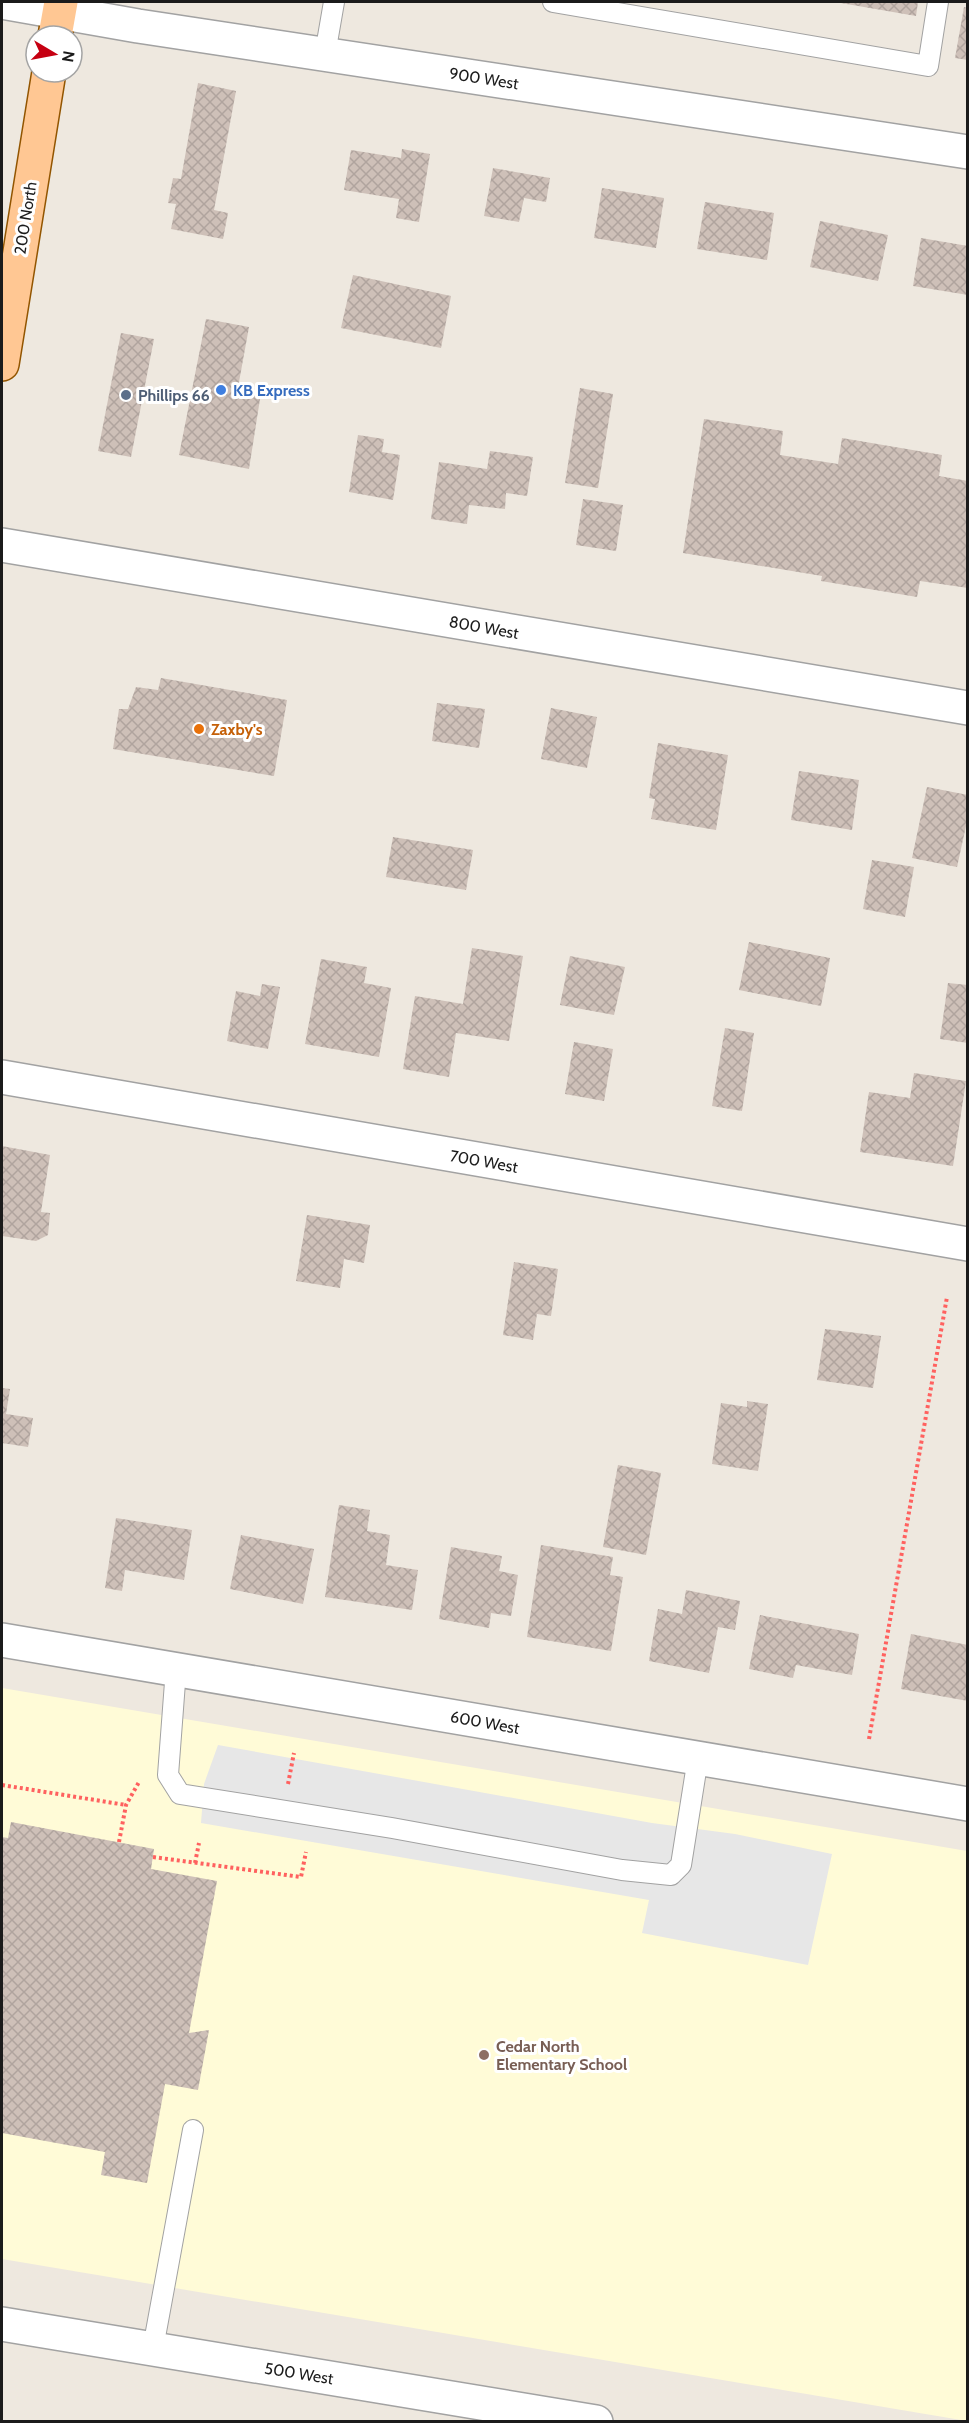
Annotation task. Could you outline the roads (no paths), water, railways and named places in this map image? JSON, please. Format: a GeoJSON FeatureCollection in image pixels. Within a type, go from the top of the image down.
{"type":"FeatureCollection","features":[{"type":"Feature","properties":{"kind":"main road","name":"200 North"},"geometry":{"type":"LineString","coordinates":[[2,364],[47,84]]}},
{"type":"Feature","properties":{"kind":"street","name":"900 West"},"geometry":{"type":"LineString","coordinates":[[2,2],[58,16],[325,54],[968,152]]}},
{"type":"Feature","properties":{"kind":"street","name":"800 West"},"geometry":{"type":"LineString","coordinates":[[2,545],[968,708]]}},
{"type":"Feature","properties":{"kind":"street","name":"700 West"},"geometry":{"type":"LineString","coordinates":[[2,1077],[968,1244]]}},
{"type":"Feature","properties":{"kind":"street","name":"600 West"},"geometry":{"type":"LineString","coordinates":[[2,1640],[968,1804]]}},
{"type":"Feature","properties":{"kind":"street","name":"500 West"},"geometry":{"type":"LineString","coordinates":[[2,2324],[596,2421]]}},
{"type":"Feature","properties":{"kind":"lane"},"geometry":{"type":"LineString","coordinates":[[325,54],[334,2]]}},
{"type":"Feature","properties":{"kind":"lane"},"geometry":{"type":"LineString","coordinates":[[553,2],[928,66],[938,2]]}},
{"type":"Feature","properties":{"kind":"lane"},"geometry":{"type":"LineString","coordinates":[[176,1670],[168,1775],[180,1794],[392,1828],[622,1870],[670,1875],[681,1866],[698,1758]]}},
{"type":"Feature","properties":{"kind":"lane"},"geometry":{"type":"LineString","coordinates":[[153,2348],[192,2130]]}},
{"type":"Feature","properties":{"kind":"place","name":"KB Express"},"geometry":{"type":"Point","coordinates":[221,390]}},
{"type":"Feature","properties":{"kind":"place","name":"Phillips 66"},"geometry":{"type":"Point","coordinates":[126,395]}},
{"type":"Feature","properties":{"kind":"place","name":"Zaxby's"},"geometry":{"type":"Point","coordinates":[199,729]}},
{"type":"Feature","properties":{"kind":"place","name":"Cedar North Elementary School"},"geometry":{"type":"Point","coordinates":[484,2055]}}]}
